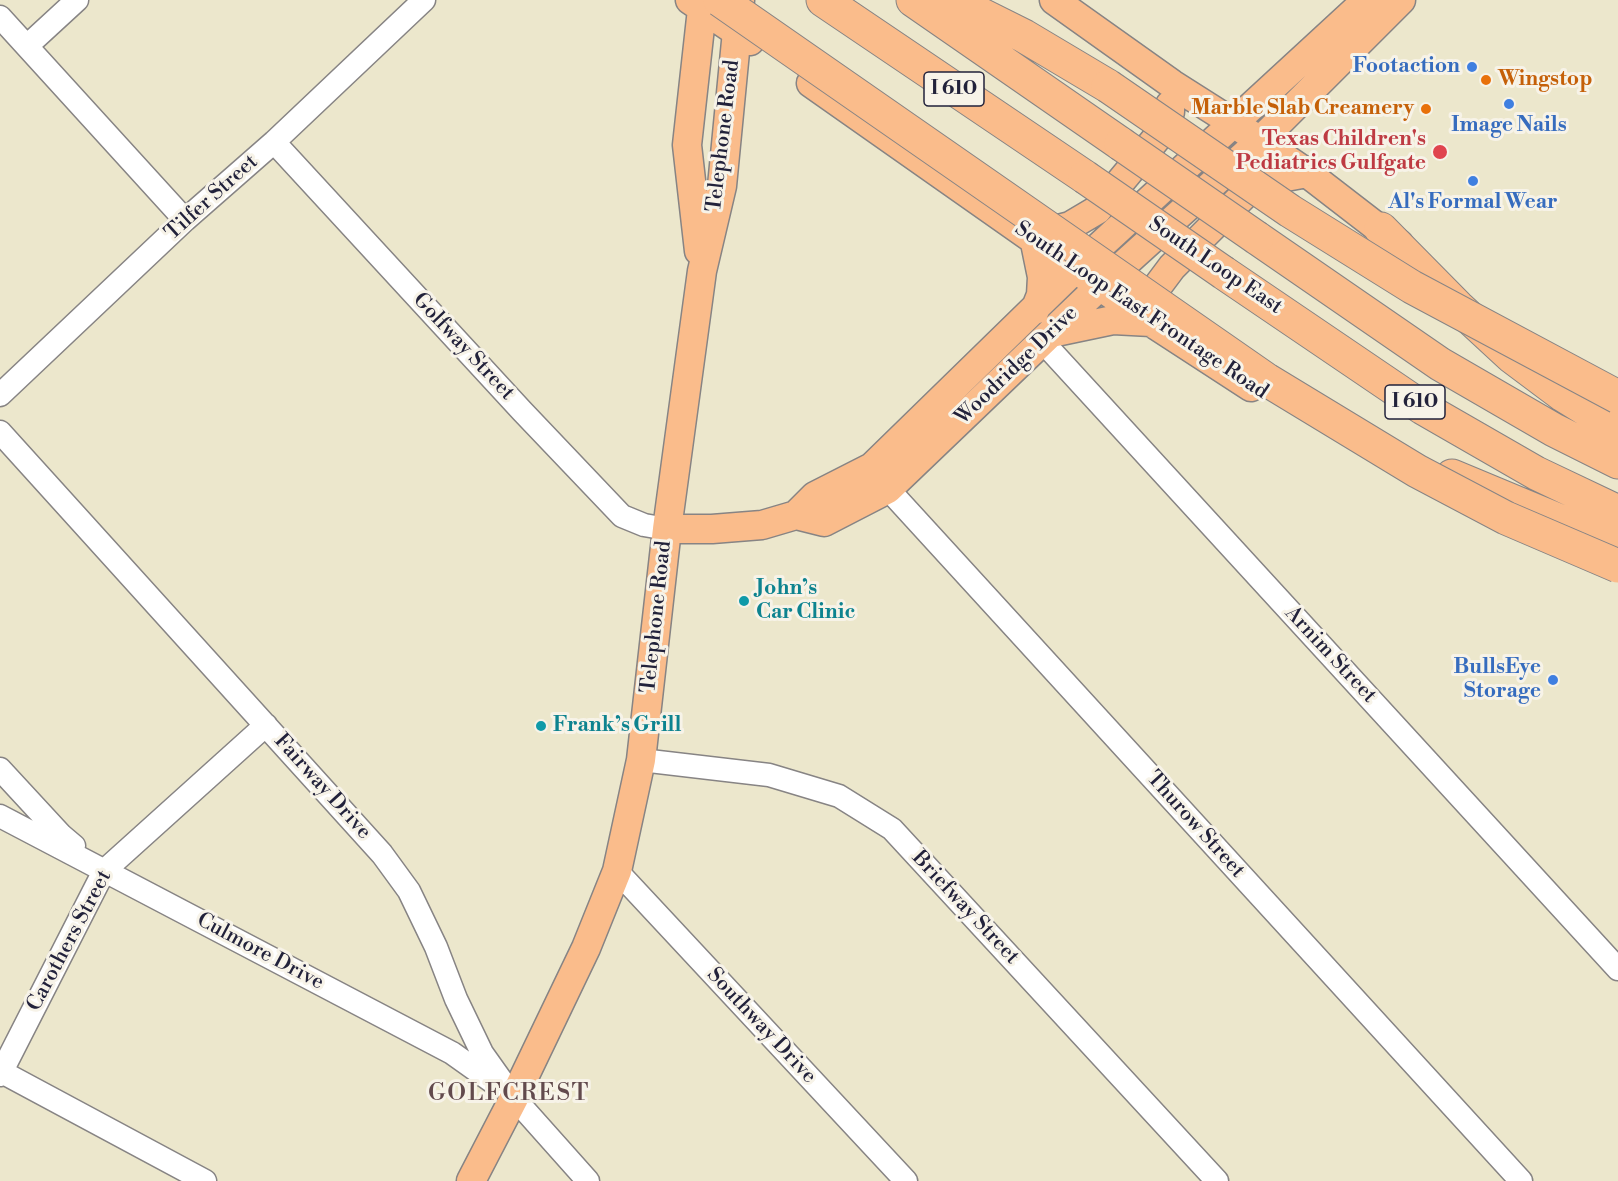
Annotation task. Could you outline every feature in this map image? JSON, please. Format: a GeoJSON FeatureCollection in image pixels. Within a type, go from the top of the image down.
{"type":"FeatureCollection","features":[{"type":"Feature","properties":{"kind":"highway","name":"South Loop East"},"geometry":{"type":"LineString","coordinates":[[823,0],[1423,408],[1536,473],[1618,512]]}},
{"type":"Feature","properties":{"kind":"highway","name":"I 610"},"geometry":{"type":"LineString","coordinates":[[913,0],[1440,364],[1554,430],[1618,462]]}},
{"type":"Feature","properties":{"kind":"highway"},"geometry":{"type":"LineString","coordinates":[[952,0],[1024,36],[1108,86],[1290,211],[1412,287],[1618,397]]}},
{"type":"Feature","properties":{"kind":"highway"},"geometry":{"type":"LineString","coordinates":[[704,2],[1267,380],[1341,427],[1416,471],[1506,518],[1618,566]]}},
{"type":"Feature","properties":{"kind":"highway"},"geometry":{"type":"LineString","coordinates":[[1381,230],[1511,356],[1563,395],[1618,429]]}},
{"type":"Feature","properties":{"kind":"highway"},"geometry":{"type":"LineString","coordinates":[[1289,411],[1618,545]]}},
{"type":"Feature","properties":{"kind":"main road","name":"Telephone Road"},"geometry":{"type":"LineString","coordinates":[[471,1181],[514,1098],[586,948],[617,871],[641,760],[667,529],[702,271],[722,186],[740,0]]}},
{"type":"Feature","properties":{"kind":"main road"},"geometry":{"type":"LineString","coordinates":[[1054,0],[1172,84],[1235,123],[1307,173],[1519,341],[1618,404]]}},
{"type":"Feature","properties":{"kind":"main road","name":"Woodridge Drive"},"geometry":{"type":"LineString","coordinates":[[880,478],[1035,309],[1076,268],[1367,0]]}},
{"type":"Feature","properties":{"kind":"main road","name":"Woodridge Drive"},"geometry":{"type":"LineString","coordinates":[[667,529],[712,529],[762,525],[796,515],[815,496],[880,478],[1046,337],[1260,141],[1401,0]]}},
{"type":"Feature","properties":{"kind":"main road","name":"Telephone Road"},"geometry":{"type":"LineString","coordinates":[[702,271],[687,145],[704,2]]}},
{"type":"Feature","properties":{"kind":"main road","name":"South Loop East Frontage Road"},"geometry":{"type":"LineString","coordinates":[[704,2],[736,32],[1151,322],[1289,411],[1413,486],[1531,542],[1618,577]]}},
{"type":"Feature","properties":{"kind":"main road"},"geometry":{"type":"LineString","coordinates":[[1035,309],[1041,295],[1042,277],[1032,237],[1070,226],[1097,210],[1160,134],[1170,112],[1172,84]]}},
{"type":"Feature","properties":{"kind":"main road"},"geometry":{"type":"LineString","coordinates":[[1046,337],[1113,320],[1151,322],[1154,291],[1172,267],[1248,191],[1275,179],[1307,173]]}},
{"type":"Feature","properties":{"kind":"street"},"geometry":{"type":"LineString","coordinates":[[27,46],[77,0]]}},
{"type":"Feature","properties":{"kind":"street","name":"Tilfer Street"},"geometry":{"type":"LineString","coordinates":[[0,395],[185,220],[274,142],[424,0]]}},
{"type":"Feature","properties":{"kind":"street"},"geometry":{"type":"LineString","coordinates":[[0,16],[185,220]]}},
{"type":"Feature","properties":{"kind":"street","name":"Golfway Street"},"geometry":{"type":"LineString","coordinates":[[274,142],[622,516],[644,525],[667,529]]}},
{"type":"Feature","properties":{"kind":"street","name":"Arnim Street"},"geometry":{"type":"LineString","coordinates":[[1046,337],[1618,969]]}},
{"type":"Feature","properties":{"kind":"street","name":"Fairway Drive"},"geometry":{"type":"LineString","coordinates":[[0,432],[382,854],[409,891],[482,1053],[514,1098],[588,1181]]}},
{"type":"Feature","properties":{"kind":"street","name":"Thurow Street"},"geometry":{"type":"LineString","coordinates":[[880,478],[1521,1181]]}},
{"type":"Feature","properties":{"kind":"street","name":"Carothers Street"},"geometry":{"type":"LineString","coordinates":[[1,1072],[104,871],[266,725]]}},
{"type":"Feature","properties":{"kind":"street","name":"Briefway Street"},"geometry":{"type":"LineString","coordinates":[[641,760],[769,775],[839,796],[892,829],[1217,1181]]}},
{"type":"Feature","properties":{"kind":"street"},"geometry":{"type":"LineString","coordinates":[[0,769],[61,835],[104,871]]}},
{"type":"Feature","properties":{"kind":"street","name":"Culmore Drive"},"geometry":{"type":"LineString","coordinates":[[0,816],[452,1053],[514,1098]]}},
{"type":"Feature","properties":{"kind":"street","name":"Southway Drive"},"geometry":{"type":"LineString","coordinates":[[617,871],[906,1181]]}},
{"type":"Feature","properties":{"kind":"street"},"geometry":{"type":"LineString","coordinates":[[1,1072],[206,1181]]}},
{"type":"Feature","properties":{"kind":"place","name":"Footaction"},"geometry":{"type":"Point","coordinates":[1472,67]}},
{"type":"Feature","properties":{"kind":"place","name":"Wingstop"},"geometry":{"type":"Point","coordinates":[1486,80]}},
{"type":"Feature","properties":{"kind":"place","name":"Image Nails"},"geometry":{"type":"Point","coordinates":[1509,104]}},
{"type":"Feature","properties":{"kind":"place","name":"Marble Slab Creamery"},"geometry":{"type":"Point","coordinates":[1426,109]}},
{"type":"Feature","properties":{"kind":"place","name":"Texas Children's Pediatrics Gulfgate"},"geometry":{"type":"Point","coordinates":[1440,152]}},
{"type":"Feature","properties":{"kind":"place","name":"Al's Formal Wear"},"geometry":{"type":"Point","coordinates":[1473,181]}},
{"type":"Feature","properties":{"kind":"place","name":"John’s Car Clinic"},"geometry":{"type":"Point","coordinates":[744,601]}},
{"type":"Feature","properties":{"kind":"place","name":"BullsEye Storage"},"geometry":{"type":"Point","coordinates":[1553,680]}},
{"type":"Feature","properties":{"kind":"place","name":"Frank’s Grill"},"geometry":{"type":"Point","coordinates":[541,726]}},
{"type":"Feature","properties":{"kind":"district","name":"GOLFCREST"},"geometry":{"type":"Point","coordinates":[509,1094]}}]}
